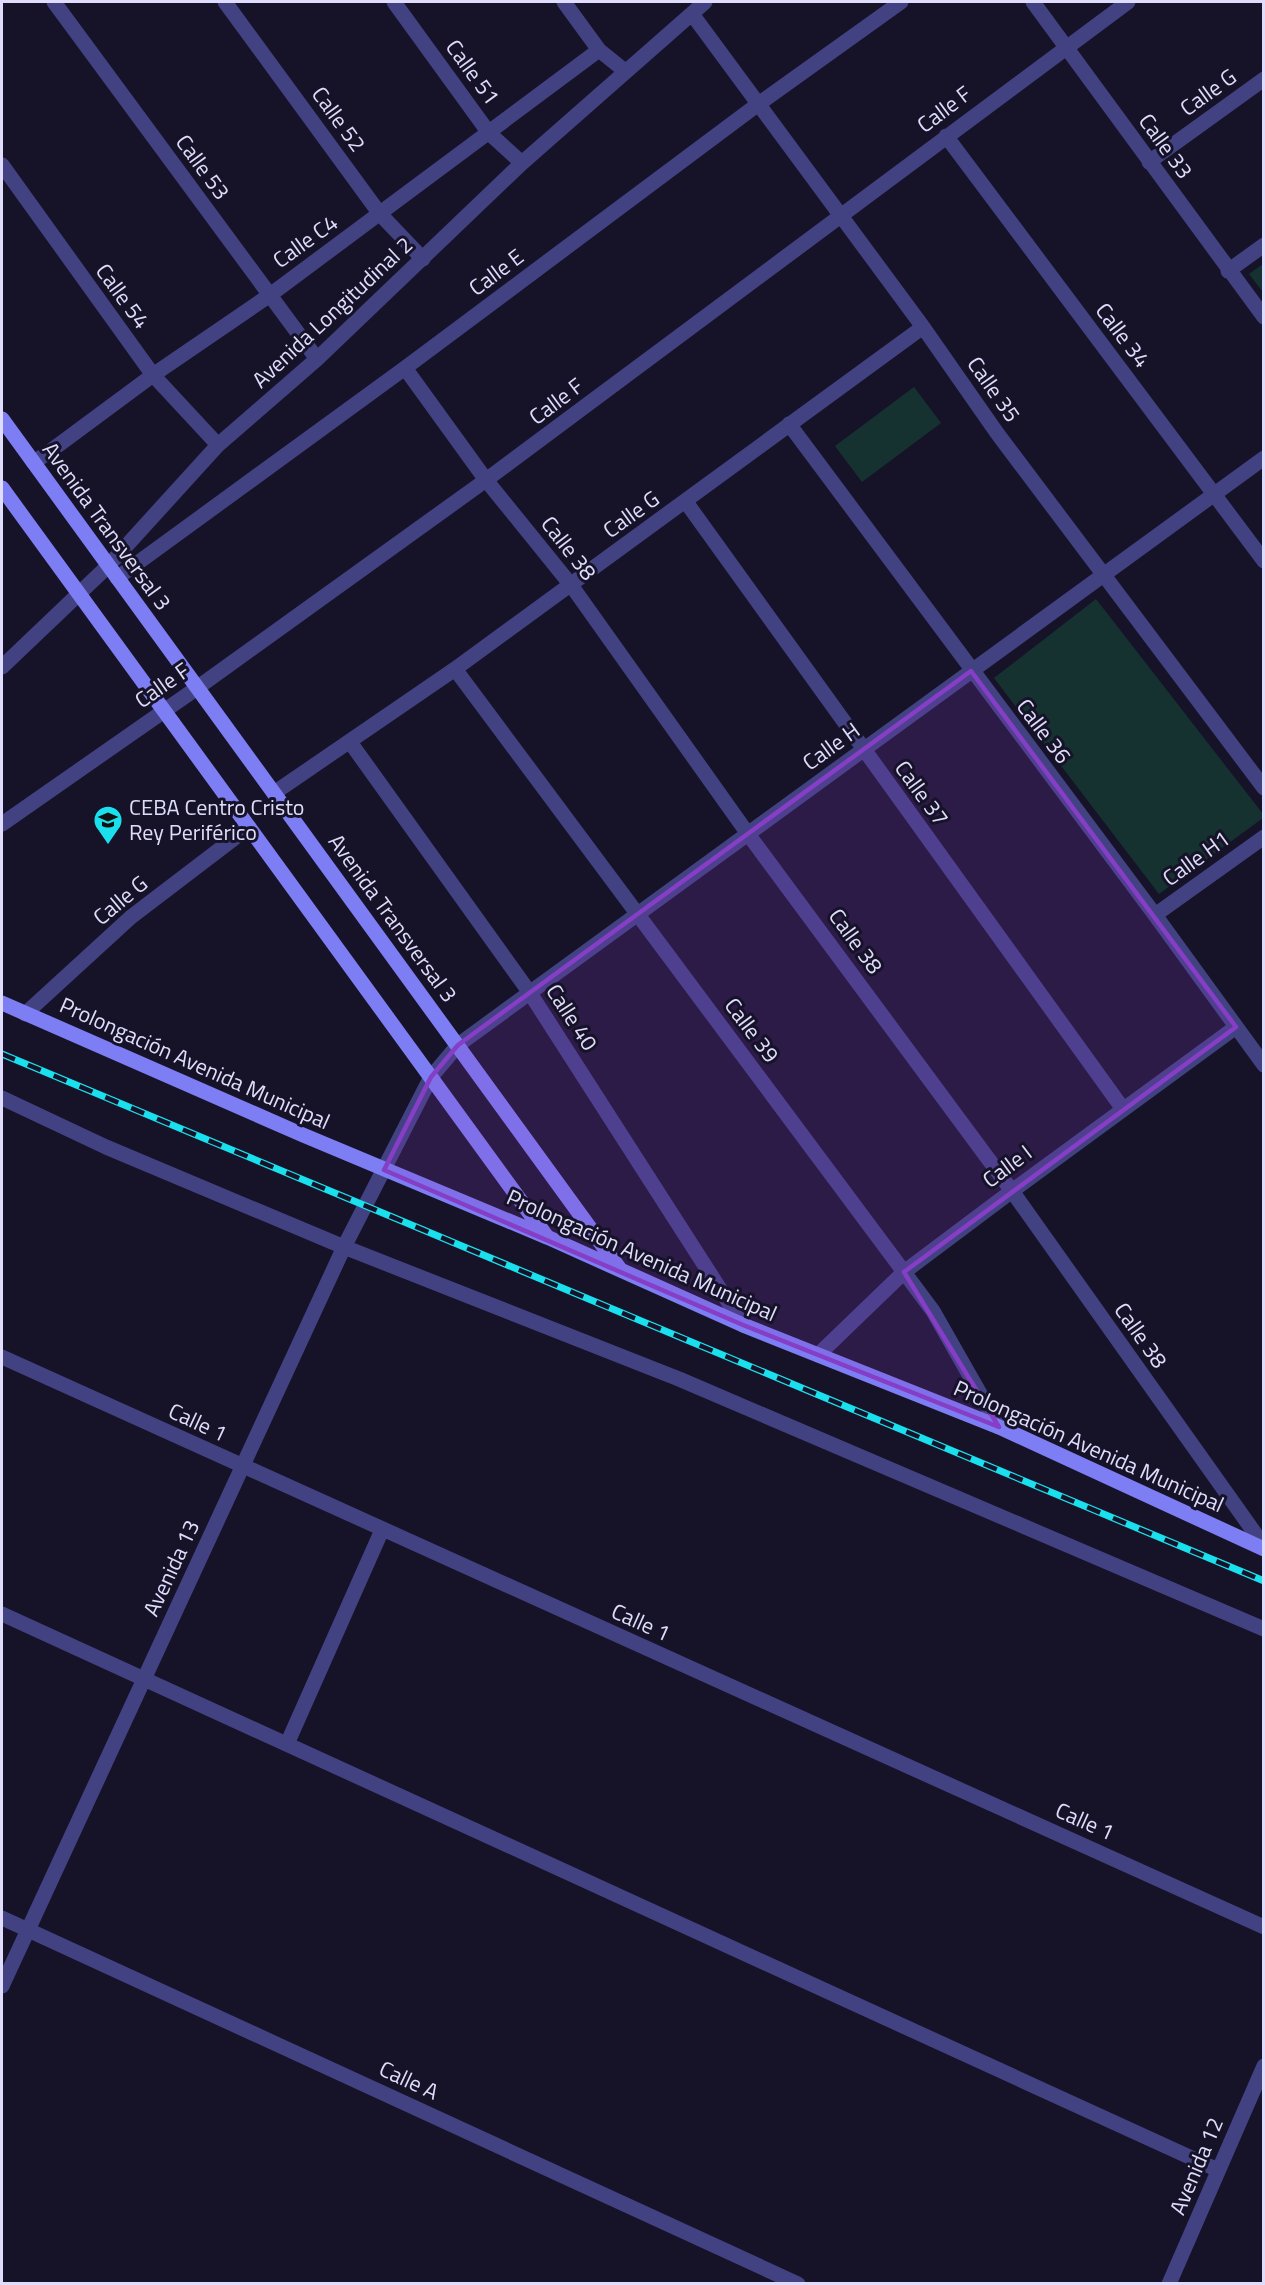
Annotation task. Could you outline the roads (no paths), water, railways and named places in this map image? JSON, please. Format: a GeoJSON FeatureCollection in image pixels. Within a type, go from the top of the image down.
{"type":"FeatureCollection","features":[{"type":"Feature","properties":{"kind":"street","name":"Calle 53"},"geometry":{"type":"LineString","coordinates":[[54,2],[317,359]]}},
{"type":"Feature","properties":{"kind":"street","name":"Calle 52"},"geometry":{"type":"LineString","coordinates":[[225,2],[380,214],[423,259]]}},
{"type":"Feature","properties":{"kind":"street","name":"Calle 51"},"geometry":{"type":"LineString","coordinates":[[394,2],[489,133],[522,163]]}},
{"type":"Feature","properties":{"kind":"street"},"geometry":{"type":"LineString","coordinates":[[564,2],[599,50],[625,71]]}},
{"type":"Feature","properties":{"kind":"street","name":"Avenida Longitudinal 2"},"geometry":{"type":"LineString","coordinates":[[2,667],[78,592],[113,572],[218,445],[317,359],[522,163],[705,2]]}},
{"type":"Feature","properties":{"kind":"street","name":"Calle E"},"geometry":{"type":"LineString","coordinates":[[113,572],[405,368],[757,105],[901,2]]}},
{"type":"Feature","properties":{"kind":"street","name":"Calle 33"},"geometry":{"type":"LineString","coordinates":[[1033,2],[1263,317]]}},
{"type":"Feature","properties":{"kind":"street","name":"Calle F"},"geometry":{"type":"LineString","coordinates":[[2,824],[197,688],[486,480],[840,217],[945,136],[1128,2]]}},
{"type":"Feature","properties":{"kind":"street","name":"Calle 35"},"geometry":{"type":"LineString","coordinates":[[692,14],[923,327],[997,433],[1263,788]]}},
{"type":"Feature","properties":{"kind":"street","name":"Calle C4"},"geometry":{"type":"LineString","coordinates":[[33,462],[153,375],[270,295],[599,50]]}},
{"type":"Feature","properties":{"kind":"street","name":"Calle G"},"geometry":{"type":"LineString","coordinates":[[1149,162],[1263,79]]}},
{"type":"Feature","properties":{"kind":"street","name":"Calle 34"},"geometry":{"type":"LineString","coordinates":[[945,136],[1263,561]]}},
{"type":"Feature","properties":{"kind":"street","name":"Calle 54"},"geometry":{"type":"LineString","coordinates":[[2,165],[153,375],[218,445]]}},
{"type":"Feature","properties":{"kind":"street"},"geometry":{"type":"LineString","coordinates":[[1228,271],[1263,245]]}},
{"type":"Feature","properties":{"kind":"street","name":"Calle G"},"geometry":{"type":"LineString","coordinates":[[274,793],[455,669],[923,327]]}},
{"type":"Feature","properties":{"kind":"street","name":"Calle 38"},"geometry":{"type":"LineString","coordinates":[[405,368],[486,480],[571,585],[748,834],[1012,1191],[1263,1548]]}},
{"type":"Feature","properties":{"kind":"street","name":"Avenida Transversal 3"},"geometry":{"type":"LineString","coordinates":[[2,419],[621,1270]]}},
{"type":"Feature","properties":{"kind":"street","name":"Calle 36"},"geometry":{"type":"LineString","coordinates":[[789,424],[1155,915],[1263,1065]]}},
{"type":"Feature","properties":{"kind":"street","name":"Calle H"},"geometry":{"type":"LineString","coordinates":[[384,1170],[431,1077],[458,1046],[1263,458]]}},
{"type":"Feature","properties":{"kind":"street"},"geometry":{"type":"LineString","coordinates":[[2,488],[547,1237]]}},
{"type":"Feature","properties":{"kind":"street","name":"Calle 37"},"geometry":{"type":"LineString","coordinates":[[686,502],[1123,1109]]}},
{"type":"Feature","properties":{"kind":"street","name":"Calle 39"},"geometry":{"type":"LineString","coordinates":[[455,669],[933,1311],[999,1427]]}},
{"type":"Feature","properties":{"kind":"street","name":"Calle 40"},"geometry":{"type":"LineString","coordinates":[[350,742],[530,993],[743,1325]]}},
{"type":"Feature","properties":{"kind":"street","name":"Calle G"},"geometry":{"type":"LineString","coordinates":[[26,1014],[131,918],[249,827]]}},
{"type":"Feature","properties":{"kind":"street","name":"Calle H1"},"geometry":{"type":"LineString","coordinates":[[1155,915],[1263,837]]}},
{"type":"Feature","properties":{"kind":"street","name":"Prolongación Avenida Municipal"},"geometry":{"type":"LineString","coordinates":[[2,1003],[384,1170],[547,1237],[743,1325],[999,1427],[1263,1548]]}},
{"type":"Feature","properties":{"kind":"street","name":"Calle I"},"geometry":{"type":"LineString","coordinates":[[818,1355],[904,1272],[1236,1028]]}},
{"type":"Feature","properties":{"kind":"street"},"geometry":{"type":"LineString","coordinates":[[2,1098],[106,1147],[344,1247],[680,1379],[1263,1629]]}},
{"type":"Feature","properties":{"kind":"street","name":"Avenida 13"},"geometry":{"type":"LineString","coordinates":[[2,1986],[344,1247],[384,1170]]}},
{"type":"Feature","properties":{"kind":"street","name":"Calle 1"},"geometry":{"type":"LineString","coordinates":[[2,1357],[1263,1927]]}},
{"type":"Feature","properties":{"kind":"street"},"geometry":{"type":"LineString","coordinates":[[287,1744],[382,1530]]}},
{"type":"Feature","properties":{"kind":"street"},"geometry":{"type":"LineString","coordinates":[[2,1614],[1218,2170]]}},
{"type":"Feature","properties":{"kind":"street","name":"Calle A"},"geometry":{"type":"LineString","coordinates":[[2,1918],[798,2283]]}},
{"type":"Feature","properties":{"kind":"street","name":"Avenida 12"},"geometry":{"type":"LineString","coordinates":[[1169,2283],[1263,2066]]}},
{"type":"Feature","properties":{"kind":"railway"},"geometry":{"type":"LineString","coordinates":[[2,1054],[1264,1581]]}},
{"type":"Feature","properties":{"kind":"place","name":"CEBA Centro Cristo Rey Periférico"},"geometry":{"type":"Point","coordinates":[108,846]}}]}
